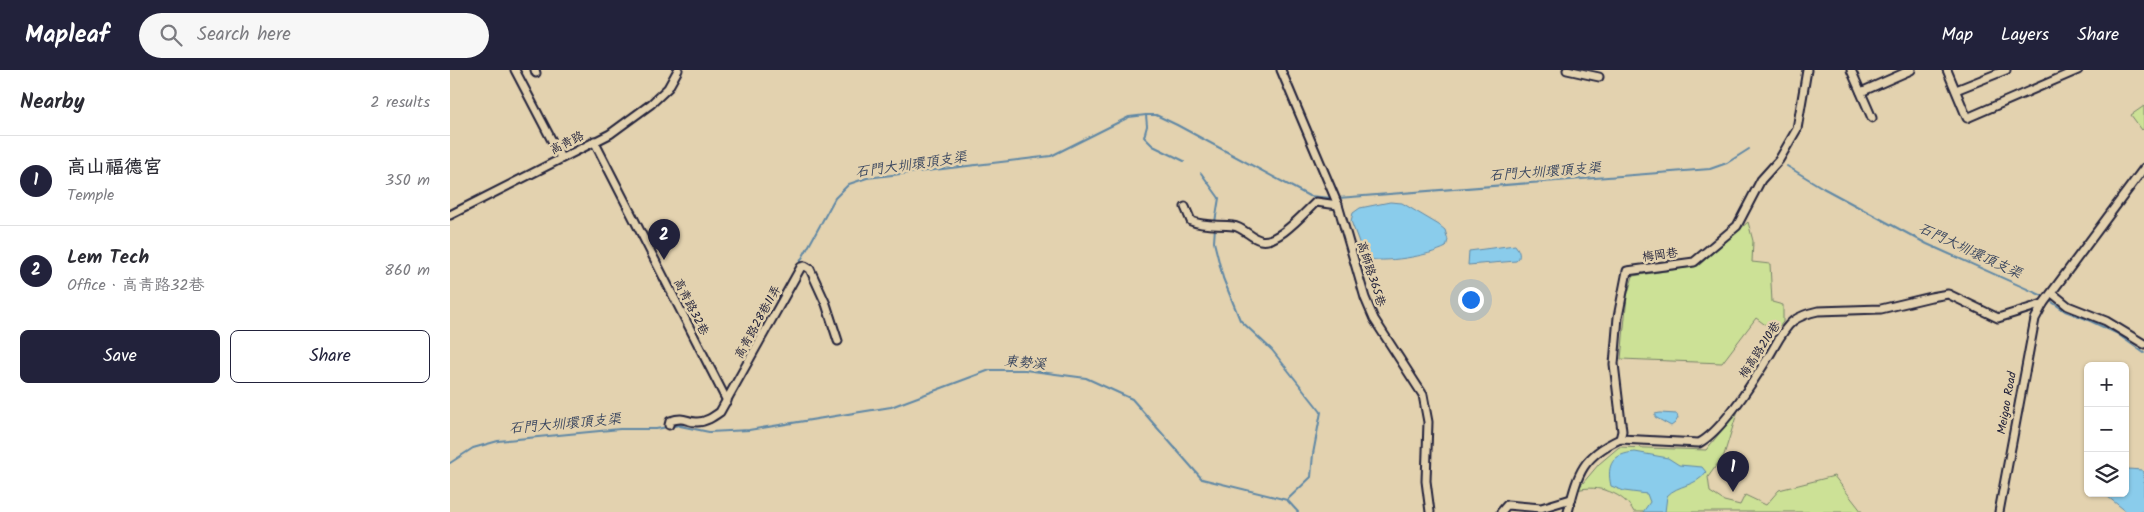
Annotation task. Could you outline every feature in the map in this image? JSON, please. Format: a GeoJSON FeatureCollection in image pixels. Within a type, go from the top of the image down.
{"type":"FeatureCollection","features":[{"type":"Feature","properties":{"kind":"street"},"geometry":{"type":"LineString","coordinates":[[515,70],[562,158]]}},
{"type":"Feature","properties":{"kind":"street","name":"高青路"},"geometry":{"type":"LineString","coordinates":[[450,215],[610,134],[651,104],[668,88],[678,70]]}},
{"type":"Feature","properties":{"kind":"street","name":"高師路365巷"},"geometry":{"type":"LineString","coordinates":[[1281,70],[1338,205],[1365,298],[1374,319],[1423,395],[1428,422],[1426,480],[1430,512]]}},
{"type":"Feature","properties":{"kind":"street"},"geometry":{"type":"LineString","coordinates":[[1568,70],[1599,77]]}},
{"type":"Feature","properties":{"kind":"street","name":"梅岡巷"},"geometry":{"type":"LineString","coordinates":[[1620,439],[1622,431],[1615,357],[1618,317],[1627,271],[1694,262],[1738,226],[1761,180],[1779,160],[1797,129],[1807,70]]}},
{"type":"Feature","properties":{"kind":"street"},"geometry":{"type":"LineString","coordinates":[[1851,70],[1872,118]]}},
{"type":"Feature","properties":{"kind":"street"},"geometry":{"type":"LineString","coordinates":[[1861,92],[1911,70]]}},
{"type":"Feature","properties":{"kind":"street"},"geometry":{"type":"LineString","coordinates":[[1948,70],[1967,118],[2078,70]]}},
{"type":"Feature","properties":{"kind":"street"},"geometry":{"type":"LineString","coordinates":[[1956,90],[2006,70]]}},
{"type":"Feature","properties":{"kind":"street","name":"高青路32巷"},"geometry":{"type":"LineString","coordinates":[[594,142],[727,401]]}},
{"type":"Feature","properties":{"kind":"street","name":"Meigao Road"},"geometry":{"type":"LineString","coordinates":[[2000,512],[2031,332],[2035,319],[2144,168]]}},
{"type":"Feature","properties":{"kind":"street"},"geometry":{"type":"LineString","coordinates":[[1185,207],[1191,221],[1198,224],[1236,226],[1258,240],[1265,241],[1274,239],[1285,231],[1316,202],[1338,205]]}},
{"type":"Feature","properties":{"kind":"street","name":"高青路28巷11弄"},"geometry":{"type":"LineString","coordinates":[[669,425],[670,421],[680,418],[696,422],[708,420],[720,412],[801,267],[805,266],[810,269],[826,304],[838,341]]}},
{"type":"Feature","properties":{"kind":"street","name":"梅高路210巷"},"geometry":{"type":"LineString","coordinates":[[1620,439],[1699,443],[1708,438],[1743,395],[1781,335],[1793,321],[1807,313],[1881,309],[1931,296],[1948,294],[1998,318],[2048,299]]}},
{"type":"Feature","properties":{"kind":"street"},"geometry":{"type":"LineString","coordinates":[[2048,299],[2106,321],[2144,344]]}},
{"type":"Feature","properties":{"kind":"street"},"geometry":{"type":"LineString","coordinates":[[1568,512],[1580,470],[1608,444],[1620,439]]}},
{"type":"Feature","properties":{"kind":"street"},"geometry":{"type":"LineString","coordinates":[[1501,512],[1507,505],[1541,508],[1571,499]]}},
{"type":"Feature","properties":{"kind":"green space"},"geometry":{"type":"Polygon","coordinates":[[[2144,106],[2144,128],[2142,130],[2131,115],[2144,106]]]}},
{"type":"Feature","properties":{"kind":"green space"},"geometry":{"type":"Polygon","coordinates":[[[1748,222],[1753,241],[1752,262],[1770,264],[1772,302],[1783,305],[1783,322],[1775,332],[1756,318],[1722,363],[1621,359],[1627,296],[1633,276],[1698,266],[1748,222]]]}},
{"type":"Feature","properties":{"kind":"green space"},"geometry":{"type":"Polygon","coordinates":[[[1738,410],[1724,455],[1708,477],[1710,492],[1724,501],[1740,505],[1745,495],[1766,505],[1779,490],[1834,476],[1862,512],[1634,512],[1624,500],[1610,492],[1593,488],[1577,490],[1599,464],[1619,447],[1706,450],[1738,410]]]}},
{"type":"Feature","properties":{"kind":"water"},"geometry":{"type":"Polygon","coordinates":[[[1390,202],[1402,203],[1439,225],[1445,230],[1448,240],[1446,247],[1429,253],[1394,260],[1365,258],[1351,221],[1353,213],[1360,208],[1390,202]]]}},
{"type":"Feature","properties":{"kind":"water"},"geometry":{"type":"Polygon","coordinates":[[[1515,245],[1519,253],[1519,258],[1516,261],[1468,265],[1469,251],[1515,245]]]}},
{"type":"Feature","properties":{"kind":"water"},"geometry":{"type":"Polygon","coordinates":[[[1655,414],[1677,414],[1678,418],[1671,426],[1655,417],[1655,414]]]}},
{"type":"Feature","properties":{"kind":"water"},"geometry":{"type":"Polygon","coordinates":[[[1635,452],[1668,458],[1679,465],[1702,467],[1706,472],[1692,483],[1671,492],[1667,496],[1665,512],[1643,512],[1650,502],[1647,494],[1624,491],[1611,486],[1610,472],[1613,462],[1621,455],[1635,452]]]}},
{"type":"Feature","properties":{"kind":"water"},"geometry":{"type":"Polygon","coordinates":[[[2129,469],[2142,470],[2144,472],[2144,512],[2127,512],[2108,497],[2129,497],[2129,469]]]}},
{"type":"Feature","properties":{"kind":"waterway","name":"石門大圳環頂支渠"},"geometry":{"type":"LineString","coordinates":[[1146,115],[1147,126],[1144,137],[1153,146],[1184,161]]}},
{"type":"Feature","properties":{"kind":"waterway","name":"石門大圳環頂支渠"},"geometry":{"type":"LineString","coordinates":[[789,282],[835,198],[849,184],[867,178],[1051,156],[1129,117],[1156,115],[1309,196],[1332,198]]}},
{"type":"Feature","properties":{"kind":"waterway","name":"石門大圳環頂支渠"},"geometry":{"type":"LineString","coordinates":[[1338,198],[1710,169],[1727,163],[1749,149]]}},
{"type":"Feature","properties":{"kind":"waterway","name":"石門大圳環頂支渠"},"geometry":{"type":"LineString","coordinates":[[1787,166],[1823,188],[1927,244],[2045,297]]}},
{"type":"Feature","properties":{"kind":"waterway","name":"石門大圳環頂支渠"},"geometry":{"type":"LineString","coordinates":[[1201,173],[1219,198],[1215,222]]}},
{"type":"Feature","properties":{"kind":"waterway","name":"石門大圳環頂支渠"},"geometry":{"type":"LineString","coordinates":[[1215,227],[1214,242],[1223,278],[1240,320],[1272,350],[1321,412],[1313,454],[1311,477],[1287,500]]}},
{"type":"Feature","properties":{"kind":"waterway","name":"石門大圳環頂支渠"},"geometry":{"type":"LineString","coordinates":[[2049,300],[2065,311],[2116,333],[2144,353]]}},
{"type":"Feature","properties":{"kind":"waterway","name":"東勢溪"},"geometry":{"type":"LineString","coordinates":[[680,426],[709,432],[749,430],[891,407],[990,370],[1025,370],[1086,378],[1132,399],[1202,479],[1287,500],[1298,512]]}},
{"type":"Feature","properties":{"kind":"waterway","name":"石門大圳環頂支渠"},"geometry":{"type":"LineString","coordinates":[[450,463],[473,448],[498,441],[620,429],[656,429],[686,424]]}},
{"type":"Feature","properties":{"kind":"place","name":"Lem Tech"},"geometry":{"type":"Point","coordinates":[664,260]}},
{"type":"Feature","properties":{"kind":"place","name":"高山福德宮"},"geometry":{"type":"Point","coordinates":[1733,492]}}]}
